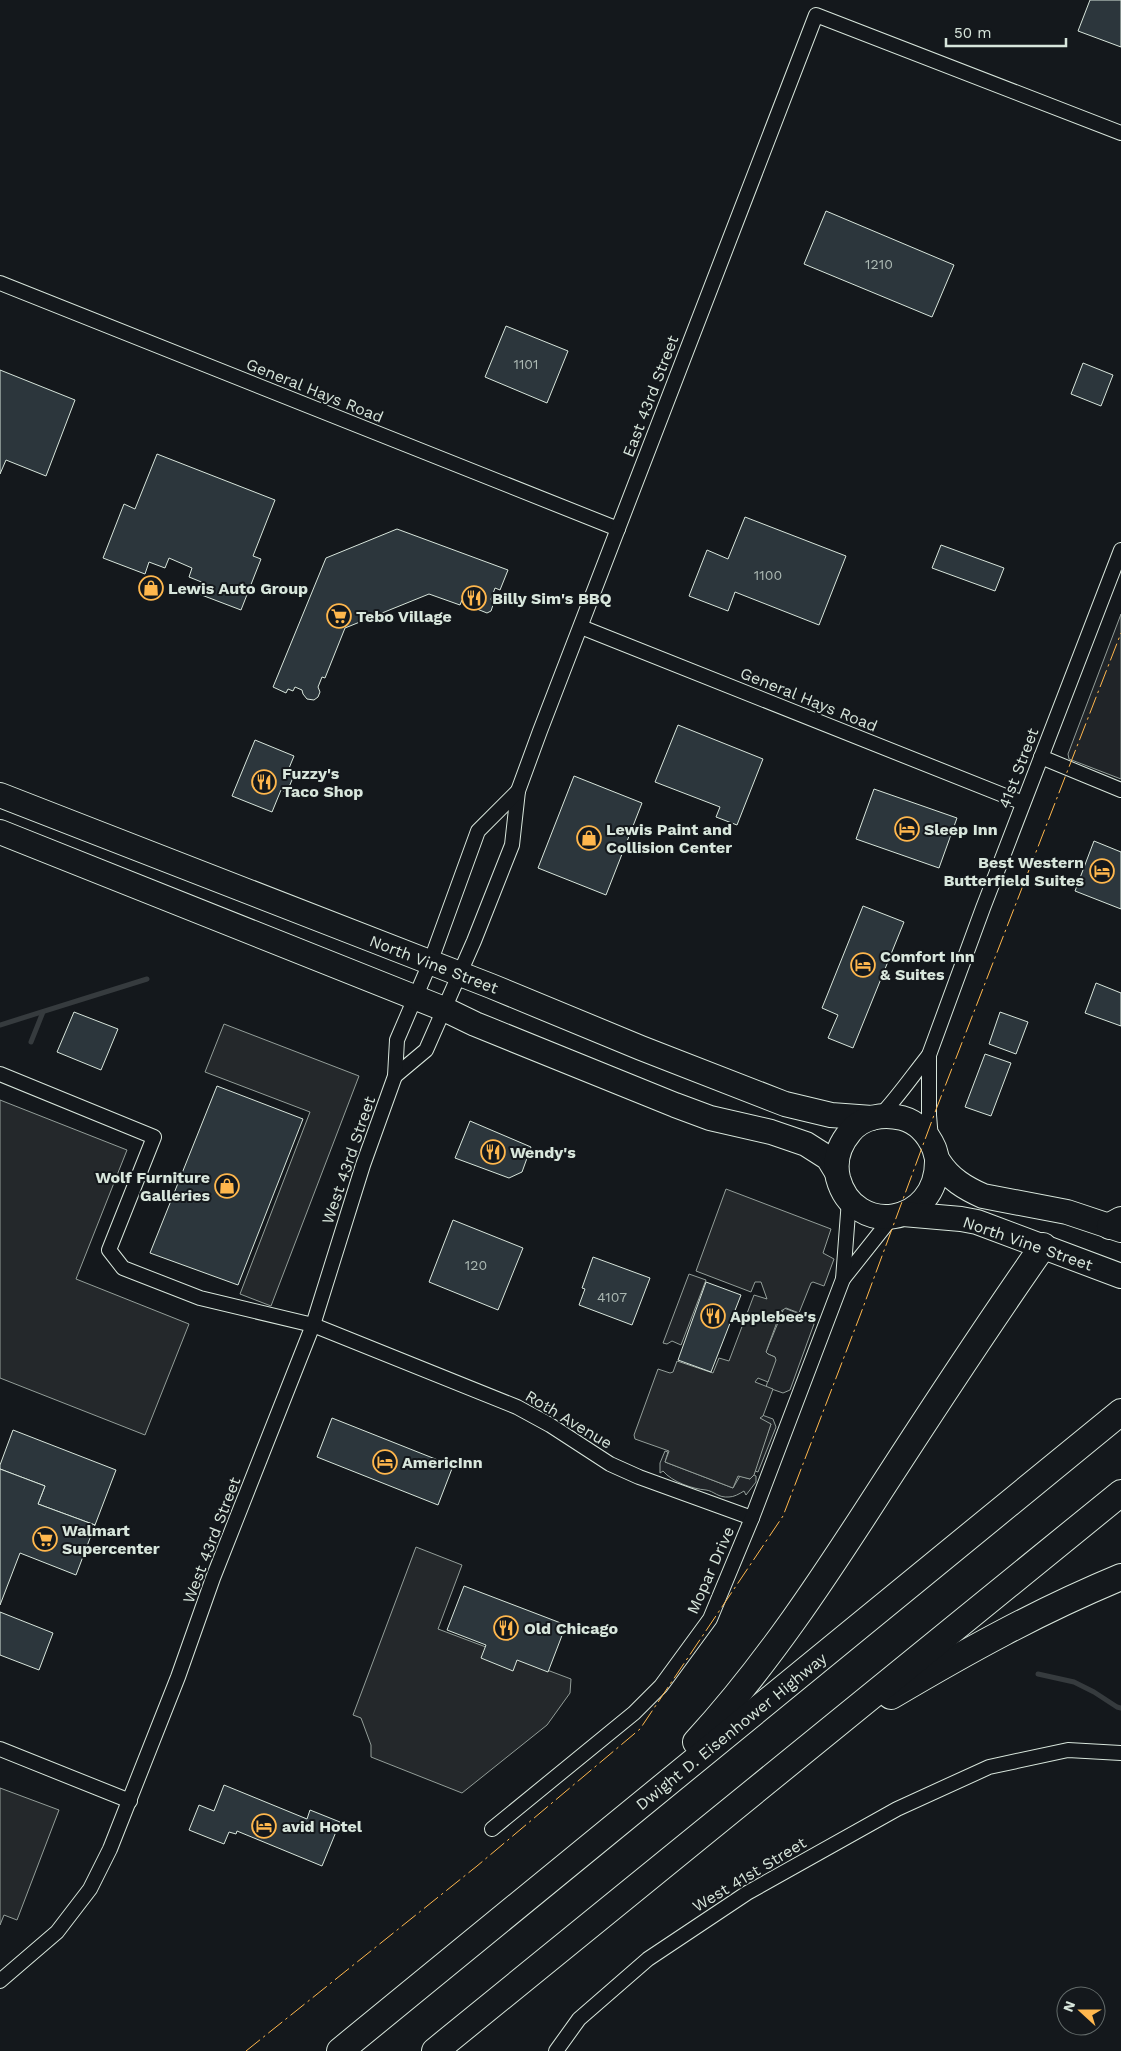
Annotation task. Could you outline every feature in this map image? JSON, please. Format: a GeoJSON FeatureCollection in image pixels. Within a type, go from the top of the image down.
{"type":"FeatureCollection","features":[{"type":"Feature","properties":{"kind":"highway","name":"North Vine Street"},"geometry":{"type":"LineString","coordinates":[[0,795],[430,962],[785,1104],[831,1115],[876,1116]]}},
{"type":"Feature","properties":{"kind":"highway"},"geometry":{"type":"LineString","coordinates":[[0,832],[444,1009],[475,1024],[675,1106],[710,1118],[771,1132],[806,1144],[828,1158],[836,1171],[840,1187],[850,1200],[862,1210],[877,1216],[898,1215],[922,1202],[930,1193],[937,1172],[934,1151],[924,1132],[910,1121],[892,1116],[876,1116],[852,1129],[845,1138],[838,1154],[836,1171]]}},
{"type":"Feature","properties":{"kind":"highway","name":"North Vine Street"},"geometry":{"type":"LineString","coordinates":[[934,1151],[950,1176],[971,1191],[984,1196],[1067,1212],[1117,1225]]}},
{"type":"Feature","properties":{"kind":"highway","name":"North Vine Street"},"geometry":{"type":"LineString","coordinates":[[898,1215],[961,1219],[977,1222],[1121,1276]]}},
{"type":"Feature","properties":{"kind":"highway"},"geometry":{"type":"LineString","coordinates":[[633,1811],[731,1704],[822,1580],[978,1340],[1043,1246]]}},
{"type":"Feature","properties":{"kind":"highway","name":"Dwight D. Eisenhower Highway"},"geometry":{"type":"LineString","coordinates":[[340,2051],[1121,1412]]}},
{"type":"Feature","properties":{"kind":"highway"},"geometry":{"type":"LineString","coordinates":[[435,2051],[1121,1493]]}},
{"type":"Feature","properties":{"kind":"highway"},"geometry":{"type":"LineString","coordinates":[[811,1744],[983,1643],[1064,1601],[1121,1578]]}},
{"type":"Feature","properties":{"kind":"street","name":"East 43rd Street"},"geometry":{"type":"LineString","coordinates":[[395,1076],[426,1050],[460,974],[512,845],[518,791],[816,15],[1121,133]]}},
{"type":"Feature","properties":{"kind":"street","name":"General Hays Road"},"geometry":{"type":"LineString","coordinates":[[0,283],[618,529]]}},
{"type":"Feature","properties":{"kind":"street","name":"41st Street"},"geometry":{"type":"LineString","coordinates":[[876,1116],[896,1099],[929,1055],[983,908],[1121,550]]}},
{"type":"Feature","properties":{"kind":"street","name":"General Hays Road"},"geometry":{"type":"LineString","coordinates":[[581,627],[1024,803]]}},
{"type":"Feature","properties":{"kind":"street"},"geometry":{"type":"LineString","coordinates":[[1041,757],[1121,790]]}},
{"type":"Feature","properties":{"kind":"street","name":"East 43rd Street"},"geometry":{"type":"LineString","coordinates":[[395,1076],[397,1040],[430,962],[478,831],[518,791]]}},
{"type":"Feature","properties":{"kind":"street","name":"41st Street"},"geometry":{"type":"LineString","coordinates":[[929,1055],[929,1115],[934,1151]]}},
{"type":"Feature","properties":{"kind":"street","name":"Roth Avenue"},"geometry":{"type":"LineString","coordinates":[[0,1074],[154,1138],[109,1250],[123,1268],[200,1298],[313,1326],[517,1407],[550,1425],[610,1464],[639,1477],[752,1518]]}},
{"type":"Feature","properties":{"kind":"street","name":"West 43rd Street"},"geometry":{"type":"LineString","coordinates":[[0,1981],[57,1932],[90,1889],[110,1849],[130,1801],[213,1578],[313,1326],[363,1164],[395,1076]]}},
{"type":"Feature","properties":{"kind":"street","name":"Mopar Drive"},"geometry":{"type":"LineString","coordinates":[[492,1829],[634,1713],[660,1686],[710,1619],[752,1518],[843,1279],[850,1200]]}},
{"type":"Feature","properties":{"kind":"street","name":"Mopar Drive"},"geometry":{"type":"LineString","coordinates":[[843,1279],[898,1215]]}},
{"type":"Feature","properties":{"kind":"street"},"geometry":{"type":"LineString","coordinates":[[0,1749],[130,1801]]}},
{"type":"Feature","properties":{"kind":"street","name":"West 41st Street"},"geometry":{"type":"LineString","coordinates":[[556,2051],[579,2019],[648,1960],[747,1893],[897,1809],[989,1767],[1068,1750],[1121,1753]]}},
{"type":"Feature","properties":{"kind":"shaded area"},"geometry":{"type":"Polygon","coordinates":[[[1121,614],[1121,779],[1069,759],[1068,754],[1121,614]]]}},
{"type":"Feature","properties":{"kind":"shaded area"},"geometry":{"type":"Polygon","coordinates":[[[224,1024],[359,1076],[271,1306],[240,1294],[310,1112],[205,1072],[224,1024]]]}},
{"type":"Feature","properties":{"kind":"shaded area"},"geometry":{"type":"Polygon","coordinates":[[[0,1100],[127,1150],[76,1279],[189,1324],[145,1435],[0,1378],[0,1100]]]}},
{"type":"Feature","properties":{"kind":"shaded area"},"geometry":{"type":"Polygon","coordinates":[[[726,1189],[831,1229],[823,1253],[834,1259],[824,1286],[811,1283],[799,1313],[786,1308],[781,1311],[766,1352],[775,1357],[776,1360],[768,1382],[758,1378],[755,1382],[773,1389],[763,1416],[760,1418],[771,1424],[754,1475],[750,1479],[738,1476],[733,1488],[665,1462],[669,1451],[635,1439],[634,1435],[658,1369],[670,1373],[673,1372],[677,1361],[713,1373],[719,1358],[729,1361],[754,1295],[767,1299],[761,1282],[755,1282],[751,1292],[696,1271],[726,1189]]]}},
{"type":"Feature","properties":{"kind":"shaded area"},"geometry":{"type":"Polygon","coordinates":[[[689,1274],[706,1280],[681,1345],[672,1341],[667,1344],[663,1343],[689,1274]]]}},
{"type":"Feature","properties":{"kind":"shaded area"},"geometry":{"type":"Polygon","coordinates":[[[784,1308],[811,1318],[814,1324],[790,1390],[783,1393],[766,1387],[775,1357],[766,1352],[784,1308]]]}},
{"type":"Feature","properties":{"kind":"shaded area"},"geometry":{"type":"Polygon","coordinates":[[[762,1415],[773,1419],[776,1427],[758,1472],[755,1471],[755,1468],[771,1424],[761,1420],[760,1417],[762,1415]]]}},
{"type":"Feature","properties":{"kind":"shaded area"},"geometry":{"type":"Polygon","coordinates":[[[665,1451],[668,1452],[665,1462],[733,1488],[740,1476],[750,1479],[754,1475],[756,1476],[756,1482],[746,1495],[744,1491],[729,1497],[677,1482],[663,1471],[660,1473],[660,1463],[665,1451]]]}},
{"type":"Feature","properties":{"kind":"shaded area"},"geometry":{"type":"Polygon","coordinates":[[[416,1547],[462,1565],[438,1629],[571,1679],[570,1693],[547,1725],[462,1793],[371,1757],[371,1745],[361,1718],[353,1715],[416,1547]]]}},
{"type":"Feature","properties":{"kind":"shaded area"},"geometry":{"type":"Polygon","coordinates":[[[0,1788],[59,1810],[17,1920],[4,1915],[0,1925],[0,1788]]]}},
{"type":"Feature","properties":{"kind":"building"},"geometry":{"type":"Polygon","coordinates":[[[1090,0],[1121,0],[1121,47],[1078,31],[1090,0]]]}},
{"type":"Feature","properties":{"kind":"building"},"geometry":{"type":"Polygon","coordinates":[[[826,211],[954,265],[932,317],[804,264],[826,211]]]}},
{"type":"Feature","properties":{"kind":"building"},"geometry":{"type":"Polygon","coordinates":[[[506,326],[568,351],[547,403],[485,377],[506,326]]]}},
{"type":"Feature","properties":{"kind":"building"},"geometry":{"type":"Polygon","coordinates":[[[1083,363],[1113,375],[1101,406],[1071,394],[1083,363]]]}},
{"type":"Feature","properties":{"kind":"building"},"geometry":{"type":"Polygon","coordinates":[[[0,370],[75,400],[46,476],[6,460],[0,474],[0,370]]]}},
{"type":"Feature","properties":{"kind":"building"},"geometry":{"type":"Polygon","coordinates":[[[157,454],[275,500],[253,556],[261,559],[241,610],[199,594],[204,583],[189,577],[192,568],[169,558],[165,568],[149,562],[145,574],[103,558],[124,504],[135,509],[157,454]]]}},
{"type":"Feature","properties":{"kind":"building"},"geometry":{"type":"Polygon","coordinates":[[[745,517],[846,556],[819,625],[735,592],[728,611],[689,596],[707,550],[728,559],[745,517]]]}},
{"type":"Feature","properties":{"kind":"building","name":"Tebo Village"},"geometry":{"type":"Polygon","coordinates":[[[397,529],[508,570],[500,590],[495,588],[491,599],[493,605],[491,611],[487,613],[477,609],[475,604],[462,600],[460,605],[429,594],[345,628],[325,678],[322,677],[318,687],[320,692],[318,697],[314,700],[307,699],[302,690],[295,687],[293,691],[288,689],[286,693],[273,687],[326,558],[397,529]]]}},
{"type":"Feature","properties":{"kind":"building"},"geometry":{"type":"Polygon","coordinates":[[[941,545],[1004,568],[995,591],[932,568],[941,545]]]}},
{"type":"Feature","properties":{"kind":"building"},"geometry":{"type":"Polygon","coordinates":[[[678,725],[763,759],[737,825],[716,817],[720,807],[655,782],[678,725]]]}},
{"type":"Feature","properties":{"kind":"building","name":"Fuzzy's Taco Shop"},"geometry":{"type":"Polygon","coordinates":[[[255,740],[294,756],[287,773],[294,775],[287,792],[281,790],[272,812],[232,796],[255,740]]]}},
{"type":"Feature","properties":{"kind":"building","name":"Lewis Paint and Collision Center"},"geometry":{"type":"Polygon","coordinates":[[[574,776],[642,803],[606,895],[538,868],[574,776]]]}},
{"type":"Feature","properties":{"kind":"building","name":"Sleep Inn"},"geometry":{"type":"Polygon","coordinates":[[[874,789],[957,818],[939,868],[856,839],[874,789]]]}},
{"type":"Feature","properties":{"kind":"building","name":"Best Western Butterfield Suites"},"geometry":{"type":"Polygon","coordinates":[[[1094,841],[1121,852],[1121,909],[1075,891],[1094,841]]]}},
{"type":"Feature","properties":{"kind":"building","name":"Comfort Inn & Suites"},"geometry":{"type":"Polygon","coordinates":[[[863,906],[904,922],[853,1048],[828,1038],[838,1015],[822,1008],[863,906]]]}},
{"type":"Feature","properties":{"kind":"building"},"geometry":{"type":"Polygon","coordinates":[[[1096,983],[1121,993],[1121,1026],[1085,1013],[1096,983]]]}},
{"type":"Feature","properties":{"kind":"building"},"geometry":{"type":"Polygon","coordinates":[[[74,1012],[118,1029],[101,1070],[57,1052],[74,1012]]]}},
{"type":"Feature","properties":{"kind":"building"},"geometry":{"type":"Polygon","coordinates":[[[1000,1012],[1028,1022],[1016,1054],[989,1044],[1000,1012]]]}},
{"type":"Feature","properties":{"kind":"building"},"geometry":{"type":"Polygon","coordinates":[[[985,1054],[1011,1063],[991,1116],[965,1107],[985,1054]]]}},
{"type":"Feature","properties":{"kind":"building","name":"Wolf Furniture Galleries"},"geometry":{"type":"Polygon","coordinates":[[[217,1086],[303,1119],[238,1285],[150,1253],[217,1086]]]}},
{"type":"Feature","properties":{"kind":"building","name":"Wendy's"},"geometry":{"type":"Polygon","coordinates":[[[470,1121],[531,1147],[522,1172],[509,1178],[455,1158],[470,1121]]]}},
{"type":"Feature","properties":{"kind":"building"},"geometry":{"type":"Polygon","coordinates":[[[453,1220],[523,1248],[498,1310],[429,1282],[453,1220]]]}},
{"type":"Feature","properties":{"kind":"building"},"geometry":{"type":"Polygon","coordinates":[[[593,1257],[650,1278],[632,1325],[579,1305],[585,1289],[582,1288],[593,1257]]]}},
{"type":"Feature","properties":{"kind":"building","name":"Applebee's"},"geometry":{"type":"Polygon","coordinates":[[[706,1282],[741,1295],[711,1372],[678,1360],[706,1282]]]}},
{"type":"Feature","properties":{"kind":"building","name":"AmericInn"},"geometry":{"type":"Polygon","coordinates":[[[332,1418],[453,1466],[438,1505],[317,1457],[332,1418]]]}},
{"type":"Feature","properties":{"kind":"building"},"geometry":{"type":"Polygon","coordinates":[[[13,1430],[116,1470],[95,1525],[38,1504],[45,1486],[0,1469],[13,1430]]]}},
{"type":"Feature","properties":{"kind":"building","name":"Walmart Supercenter"},"geometry":{"type":"Polygon","coordinates":[[[0,1469],[45,1486],[38,1504],[95,1525],[76,1575],[20,1553],[0,1605],[0,1469]]]}},
{"type":"Feature","properties":{"kind":"building","name":"Old Chicago"},"geometry":{"type":"Polygon","coordinates":[[[464,1586],[566,1625],[548,1672],[517,1660],[513,1671],[481,1658],[486,1645],[447,1630],[464,1586]]]}},
{"type":"Feature","properties":{"kind":"building"},"geometry":{"type":"Polygon","coordinates":[[[0,1612],[53,1633],[39,1670],[0,1655],[0,1612]]]}},
{"type":"Feature","properties":{"kind":"building","name":"avid Hotel"},"geometry":{"type":"Polygon","coordinates":[[[224,1785],[307,1819],[310,1810],[340,1822],[322,1866],[237,1831],[236,1834],[229,1832],[224,1844],[189,1830],[199,1805],[214,1811],[224,1785]]]}},
{"type":"Feature","properties":{"kind":"waterway"},"geometry":{"type":"LineString","coordinates":[[0,1025],[147,979]]}},
{"type":"Feature","properties":{"kind":"waterway"},"geometry":{"type":"LineString","coordinates":[[31,1042],[43,1012]]}},
{"type":"Feature","properties":{"kind":"waterway"},"geometry":{"type":"LineString","coordinates":[[1038,1674],[1074,1682],[1121,1708]]}},
{"type":"Feature","properties":{"kind":"power"},"geometry":{"type":"LineString","coordinates":[[246,2051],[477,1866],[640,1729],[783,1516],[937,1107],[1121,633]]}},
{"type":"Feature","properties":{"kind":"place","name":"Lewis Auto Group"},"geometry":{"type":"Point","coordinates":[151,588]}},
{"type":"Feature","properties":{"kind":"place","name":"Billy Sim's BBQ"},"geometry":{"type":"Point","coordinates":[474,598]}},
{"type":"Feature","properties":{"kind":"place","name":"Tebo Village"},"geometry":{"type":"Point","coordinates":[339,616]}},
{"type":"Feature","properties":{"kind":"place","name":"Fuzzy's Taco Shop"},"geometry":{"type":"Point","coordinates":[264,782]}},
{"type":"Feature","properties":{"kind":"place","name":"Sleep Inn"},"geometry":{"type":"Point","coordinates":[907,829]}},
{"type":"Feature","properties":{"kind":"place","name":"Lewis Paint and Collision Center"},"geometry":{"type":"Point","coordinates":[589,838]}},
{"type":"Feature","properties":{"kind":"place","name":"Best Western Butterfield Suites"},"geometry":{"type":"Point","coordinates":[1102,871]}},
{"type":"Feature","properties":{"kind":"place","name":"Comfort Inn & Suites"},"geometry":{"type":"Point","coordinates":[863,965]}},
{"type":"Feature","properties":{"kind":"place","name":"Wendy's"},"geometry":{"type":"Point","coordinates":[493,1152]}},
{"type":"Feature","properties":{"kind":"place","name":"Wolf Furniture Galleries"},"geometry":{"type":"Point","coordinates":[227,1186]}},
{"type":"Feature","properties":{"kind":"place","name":"Applebee's"},"geometry":{"type":"Point","coordinates":[713,1316]}},
{"type":"Feature","properties":{"kind":"place","name":"AmericInn"},"geometry":{"type":"Point","coordinates":[385,1462]}},
{"type":"Feature","properties":{"kind":"place","name":"Walmart Supercenter"},"geometry":{"type":"Point","coordinates":[45,1539]}},
{"type":"Feature","properties":{"kind":"place","name":"Old Chicago"},"geometry":{"type":"Point","coordinates":[506,1628]}},
{"type":"Feature","properties":{"kind":"place","name":"avid Hotel"},"geometry":{"type":"Point","coordinates":[264,1826]}}]}
